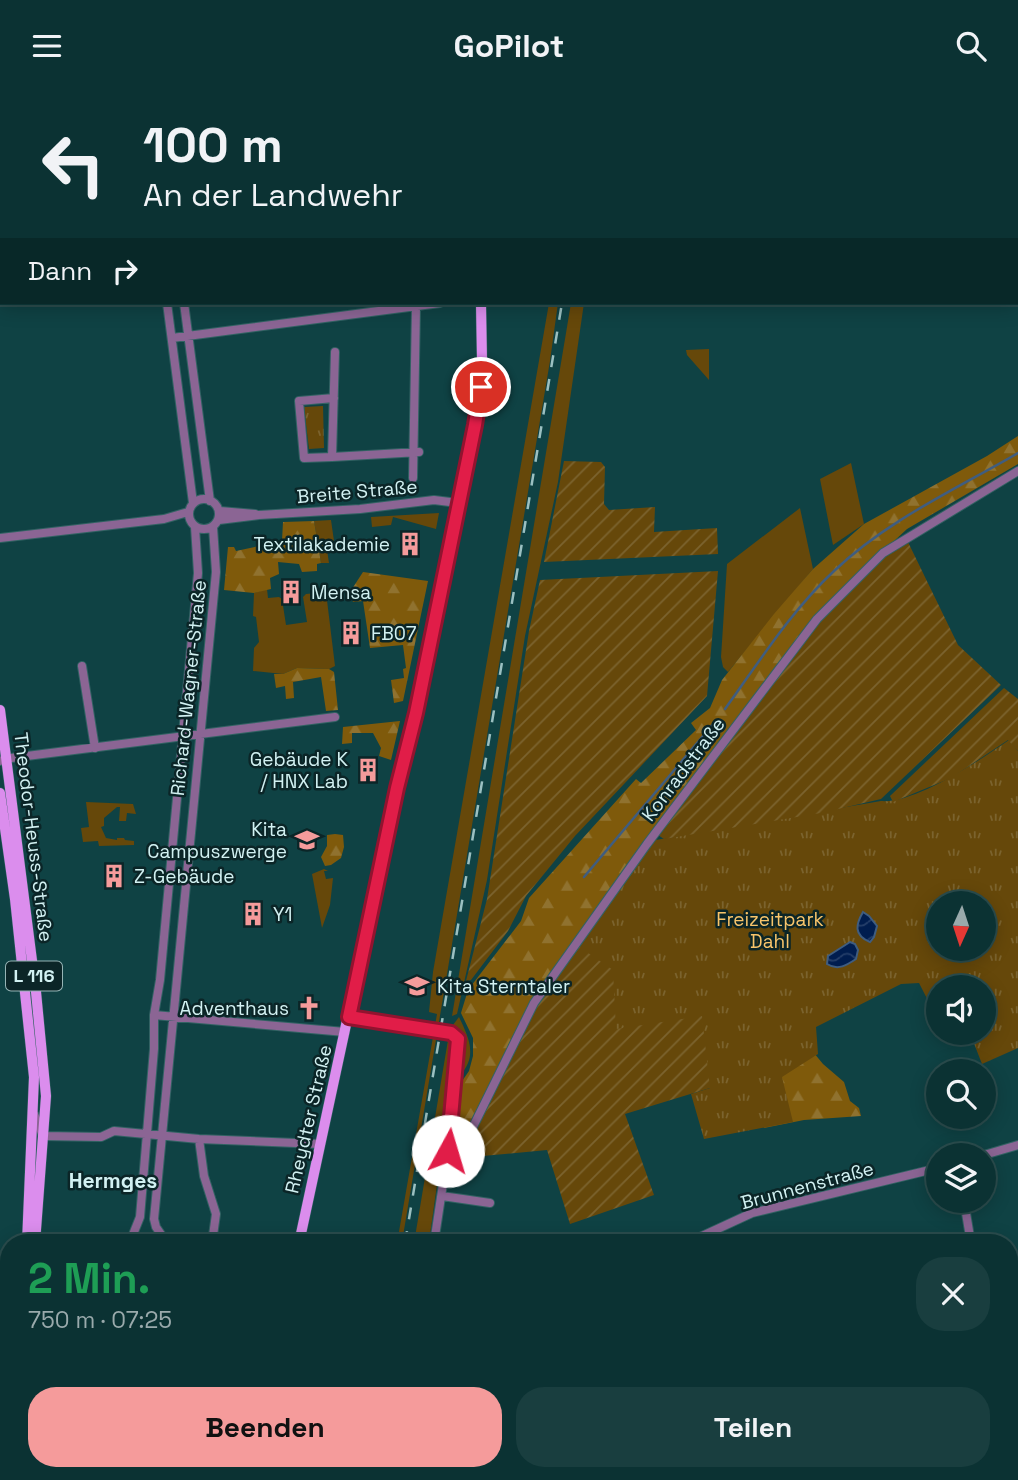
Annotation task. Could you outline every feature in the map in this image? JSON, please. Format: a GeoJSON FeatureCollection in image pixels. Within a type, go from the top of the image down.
{"type":"FeatureCollection","features":[{"type":"Feature","properties":{"kind":"main road","name":"Rheydter Straße"},"geometry":{"type":"LineString","coordinates":[[301,1234],[397,788],[416,713],[475,425],[481,387],[481,305]]}},
{"type":"Feature","properties":{"kind":"main road","name":"Theodor-Heuss-Straße"},"geometry":{"type":"LineString","coordinates":[[0,711],[46,1096],[36,1234]]}},
{"type":"Feature","properties":{"kind":"main road","name":"Theodor-Heuss-Straße"},"geometry":{"type":"LineString","coordinates":[[0,793],[33,1056],[34,1114],[27,1234]]}},
{"type":"Feature","properties":{"kind":"street"},"geometry":{"type":"LineString","coordinates":[[167,305],[193,503],[188,516]]}},
{"type":"Feature","properties":{"kind":"street"},"geometry":{"type":"LineString","coordinates":[[184,305],[210,501]]}},
{"type":"Feature","properties":{"kind":"street"},"geometry":{"type":"LineString","coordinates":[[172,338],[413,305],[416,452],[413,478]]}},
{"type":"Feature","properties":{"kind":"street"},"geometry":{"type":"LineString","coordinates":[[332,457],[335,352]]}},
{"type":"Feature","properties":{"kind":"street"},"geometry":{"type":"LineString","coordinates":[[334,398],[299,401],[304,458],[416,452]]}},
{"type":"Feature","properties":{"kind":"street","name":"Konradstraße"},"geometry":{"type":"LineString","coordinates":[[448,1151],[457,1148],[467,1139],[524,1021],[561,964],[726,738],[817,619],[883,553],[1018,471]]}},
{"type":"Feature","properties":{"kind":"street","name":"Breite Straße"},"geometry":{"type":"LineString","coordinates":[[216,524],[259,515],[360,509],[434,500],[458,503]]}},
{"type":"Feature","properties":{"kind":"street"},"geometry":{"type":"LineString","coordinates":[[188,516],[195,527],[204,529],[216,524],[220,510],[216,504],[210,501],[193,503]]}},
{"type":"Feature","properties":{"kind":"street","name":"Breite Straße"},"geometry":{"type":"LineString","coordinates":[[220,510],[259,515]]}},
{"type":"Feature","properties":{"kind":"street"},"geometry":{"type":"LineString","coordinates":[[0,538],[188,516]]}},
{"type":"Feature","properties":{"kind":"street","name":"Richard-Wagner-Straße"},"geometry":{"type":"LineString","coordinates":[[161,1234],[154,1219],[216,572],[216,524]]}},
{"type":"Feature","properties":{"kind":"street","name":"Richard-Wagner-Straße"},"geometry":{"type":"LineString","coordinates":[[133,1234],[140,1217],[154,1049],[154,1015],[198,573],[195,527]]}},
{"type":"Feature","properties":{"kind":"street"},"geometry":{"type":"LineString","coordinates":[[82,666],[95,748]]}},
{"type":"Feature","properties":{"kind":"street"},"geometry":{"type":"LineString","coordinates":[[6,759],[335,717]]}},
{"type":"Feature","properties":{"kind":"street"},"geometry":{"type":"LineString","coordinates":[[168,890],[184,891]]}},
{"type":"Feature","properties":{"kind":"street"},"geometry":{"type":"LineString","coordinates":[[154,1015],[345,1032]]}},
{"type":"Feature","properties":{"kind":"street"},"geometry":{"type":"LineString","coordinates":[[349,1017],[451,1033],[458,1039],[448,1151],[436,1234]]}},
{"type":"Feature","properties":{"kind":"street","name":"Theodor-Heuss-Straße"},"geometry":{"type":"LineString","coordinates":[[34,1114],[43,1136]]}},
{"type":"Feature","properties":{"kind":"street"},"geometry":{"type":"LineString","coordinates":[[43,1136],[101,1137],[114,1131],[199,1139],[320,1144]]}},
{"type":"Feature","properties":{"kind":"street"},"geometry":{"type":"LineString","coordinates":[[199,1139],[204,1176],[216,1214],[213,1234]]}},
{"type":"Feature","properties":{"kind":"street"},"geometry":{"type":"LineString","coordinates":[[996,1151],[1018,1145]]}},
{"type":"Feature","properties":{"kind":"street","name":"Brunnenstraße"},"geometry":{"type":"LineString","coordinates":[[706,1234],[752,1213],[926,1171]]}},
{"type":"Feature","properties":{"kind":"street"},"geometry":{"type":"LineString","coordinates":[[442,1196],[491,1203]]}},
{"type":"Feature","properties":{"kind":"street"},"geometry":{"type":"LineString","coordinates":[[966,1213],[970,1234]]}},
{"type":"Feature","properties":{"kind":"green space"},"geometry":{"type":"Polygon","coordinates":[[[549,305],[558,305],[403,1234],[399,1234],[437,1014],[429,1012],[433,972],[549,305]]]}},
{"type":"Feature","properties":{"kind":"green space"},"geometry":{"type":"Polygon","coordinates":[[[571,305],[584,305],[558,482],[525,636],[487,880],[457,1014],[452,1016],[571,305]]]}},
{"type":"Feature","properties":{"kind":"green space"},"geometry":{"type":"Polygon","coordinates":[[[709,349],[709,380],[687,355],[686,350],[709,349]]]}},
{"type":"Feature","properties":{"kind":"green space"},"geometry":{"type":"Polygon","coordinates":[[[323,406],[324,448],[309,449],[304,407],[323,406]]]}},
{"type":"Feature","properties":{"kind":"green space"},"geometry":{"type":"Polygon","coordinates":[[[1018,436],[1018,464],[907,529],[836,595],[526,1013],[463,1140],[457,1143],[454,1141],[460,1084],[469,1071],[473,1056],[473,1038],[461,1013],[468,990],[521,921],[529,898],[636,779],[641,783],[696,730],[691,723],[710,708],[722,680],[813,569],[864,524],[1018,436]]]}},
{"type":"Feature","properties":{"kind":"green space"},"geometry":{"type":"Polygon","coordinates":[[[564,461],[601,462],[605,467],[604,504],[609,510],[655,507],[654,532],[717,528],[718,554],[544,562],[564,461]]]}},
{"type":"Feature","properties":{"kind":"green space"},"geometry":{"type":"Polygon","coordinates":[[[851,463],[864,524],[833,545],[820,479],[851,463]]]}},
{"type":"Feature","properties":{"kind":"green space"},"geometry":{"type":"Polygon","coordinates":[[[800,508],[813,569],[728,672],[723,667],[721,657],[727,564],[800,508]]]}},
{"type":"Feature","properties":{"kind":"green space"},"geometry":{"type":"Polygon","coordinates":[[[439,513],[436,529],[393,517],[391,525],[372,527],[371,517],[439,513]]]}},
{"type":"Feature","properties":{"kind":"green space"},"geometry":{"type":"Polygon","coordinates":[[[331,520],[334,541],[326,543],[329,563],[321,563],[314,521],[331,520]]]}},
{"type":"Feature","properties":{"kind":"green space"},"geometry":{"type":"Polygon","coordinates":[[[314,521],[321,563],[317,564],[317,571],[302,572],[299,564],[278,562],[279,574],[270,578],[271,589],[254,593],[224,590],[228,547],[234,547],[236,551],[282,541],[283,522],[314,521]]]}},
{"type":"Feature","properties":{"kind":"green space"},"geometry":{"type":"Polygon","coordinates":[[[907,540],[958,645],[1001,685],[881,799],[821,813],[664,839],[655,833],[834,603],[879,561],[907,540]]]}},
{"type":"Feature","properties":{"kind":"green space"},"geometry":{"type":"Polygon","coordinates":[[[718,571],[707,696],[575,836],[526,896],[508,931],[471,980],[466,981],[487,899],[529,631],[540,580],[718,571]]]}},
{"type":"Feature","properties":{"kind":"green space"},"geometry":{"type":"Polygon","coordinates":[[[363,572],[428,581],[403,701],[394,703],[391,680],[404,678],[403,669],[406,668],[403,645],[370,648],[363,601],[353,602],[350,592],[363,572]]]}},
{"type":"Feature","properties":{"kind":"green space"},"geometry":{"type":"Polygon","coordinates":[[[267,589],[268,598],[282,599],[286,625],[307,622],[303,597],[306,594],[326,592],[335,666],[329,669],[297,668],[283,674],[253,671],[254,648],[259,642],[256,617],[253,616],[254,593],[267,589]]]}},
{"type":"Feature","properties":{"kind":"green space"},"geometry":{"type":"Polygon","coordinates":[[[297,668],[329,669],[334,672],[338,710],[326,711],[321,677],[293,682],[294,698],[286,699],[285,686],[276,688],[274,674],[283,674],[297,668]]]}},
{"type":"Feature","properties":{"kind":"green space"},"geometry":{"type":"Polygon","coordinates":[[[1004,688],[1018,699],[1018,751],[1008,740],[951,778],[893,802],[890,796],[1004,688]]]}},
{"type":"Feature","properties":{"kind":"green space"},"geometry":{"type":"Polygon","coordinates":[[[400,721],[391,760],[379,756],[381,748],[373,733],[352,733],[352,743],[342,744],[343,727],[400,721]]]}},
{"type":"Feature","properties":{"kind":"green space","name":"Freizeitpark Dahl"},"geometry":{"type":"Polygon","coordinates":[[[1009,740],[1018,751],[1018,1048],[993,1059],[980,1059],[975,1045],[996,1045],[996,975],[926,975],[926,997],[919,983],[901,984],[816,1027],[818,1054],[782,1077],[793,1122],[704,1139],[691,1094],[710,1088],[616,1029],[578,946],[650,841],[895,800],[911,796],[965,769],[1009,740]]]}},
{"type":"Feature","properties":{"kind":"green space"},"geometry":{"type":"Polygon","coordinates":[[[86,802],[133,804],[136,814],[127,813],[126,821],[119,821],[120,807],[117,807],[104,818],[104,826],[101,827],[106,838],[124,838],[134,841],[134,845],[99,846],[98,841],[83,842],[81,828],[89,827],[86,802]]]}},
{"type":"Feature","properties":{"kind":"green space"},"geometry":{"type":"Polygon","coordinates":[[[327,835],[343,835],[341,858],[325,866],[321,857],[327,846],[327,835]]]}},
{"type":"Feature","properties":{"kind":"green space"},"geometry":{"type":"Polygon","coordinates":[[[324,869],[328,871],[324,871],[326,879],[333,878],[330,905],[322,928],[312,874],[324,869]]]}},
{"type":"Feature","properties":{"kind":"green space"},"geometry":{"type":"Polygon","coordinates":[[[578,946],[613,970],[616,1029],[702,1016],[710,1088],[625,1114],[654,1195],[570,1224],[547,1150],[461,1158],[528,1020],[578,946]]]}},
{"type":"Feature","properties":{"kind":"green space"},"geometry":{"type":"Polygon","coordinates":[[[459,1017],[470,1045],[469,1060],[461,1074],[464,1044],[453,1025],[459,1017]]]}},
{"type":"Feature","properties":{"kind":"green space"},"geometry":{"type":"Polygon","coordinates":[[[795,1030],[823,1064],[844,1082],[850,1101],[859,1108],[861,1116],[804,1120],[764,1128],[795,1030]]]}},
{"type":"Feature","properties":{"kind":"green space"},"geometry":{"type":"Polygon","coordinates":[[[448,1040],[454,1046],[444,1156],[441,1156],[430,1234],[416,1234],[448,1040]]]}},
{"type":"Feature","properties":{"kind":"water"},"geometry":{"type":"Polygon","coordinates":[[[863,912],[877,926],[870,942],[858,933],[863,912]]]}},
{"type":"Feature","properties":{"kind":"water"},"geometry":{"type":"Polygon","coordinates":[[[850,942],[855,944],[858,950],[856,959],[839,967],[827,964],[828,956],[850,942]]]}},
{"type":"Feature","properties":{"kind":"waterway"},"geometry":{"type":"LineString","coordinates":[[725,709],[776,637],[818,586],[854,553],[899,521],[1018,453]]}},
{"type":"Feature","properties":{"kind":"waterway"},"geometry":{"type":"LineString","coordinates":[[584,877],[714,723]]}},
{"type":"Feature","properties":{"kind":"railway"},"geometry":{"type":"LineString","coordinates":[[407,1234],[562,305]]}},
{"type":"Feature","properties":{"kind":"place","name":"Textilakademie"},"geometry":{"type":"Point","coordinates":[410,544]}},
{"type":"Feature","properties":{"kind":"place","name":"Mensa"},"geometry":{"type":"Point","coordinates":[291,592]}},
{"type":"Feature","properties":{"kind":"place","name":"FB07"},"geometry":{"type":"Point","coordinates":[351,633]}},
{"type":"Feature","properties":{"kind":"place","name":"Gebäude K / HNX Lab"},"geometry":{"type":"Point","coordinates":[368,770]}},
{"type":"Feature","properties":{"kind":"place","name":"Kita Campuszwerge"},"geometry":{"type":"Point","coordinates":[307,840]}},
{"type":"Feature","properties":{"kind":"place","name":"Z-Gebäude"},"geometry":{"type":"Point","coordinates":[114,876]}},
{"type":"Feature","properties":{"kind":"place","name":"Y1"},"geometry":{"type":"Point","coordinates":[253,914]}},
{"type":"Feature","properties":{"kind":"place","name":"Kita Sterntaler"},"geometry":{"type":"Point","coordinates":[417,986]}},
{"type":"Feature","properties":{"kind":"place","name":"Adventhaus"},"geometry":{"type":"Point","coordinates":[309,1008]}},
{"type":"Feature","properties":{"kind":"district","name":"Hermges"},"geometry":{"type":"Point","coordinates":[113,1181]}},
{"type":"Feature","properties":{"kind":"route"},"geometry":{"type":"LineString","coordinates":[[448,1151],[459,1042],[456,1035],[349,1017],[397,788],[416,713],[481,387]]}}]}
